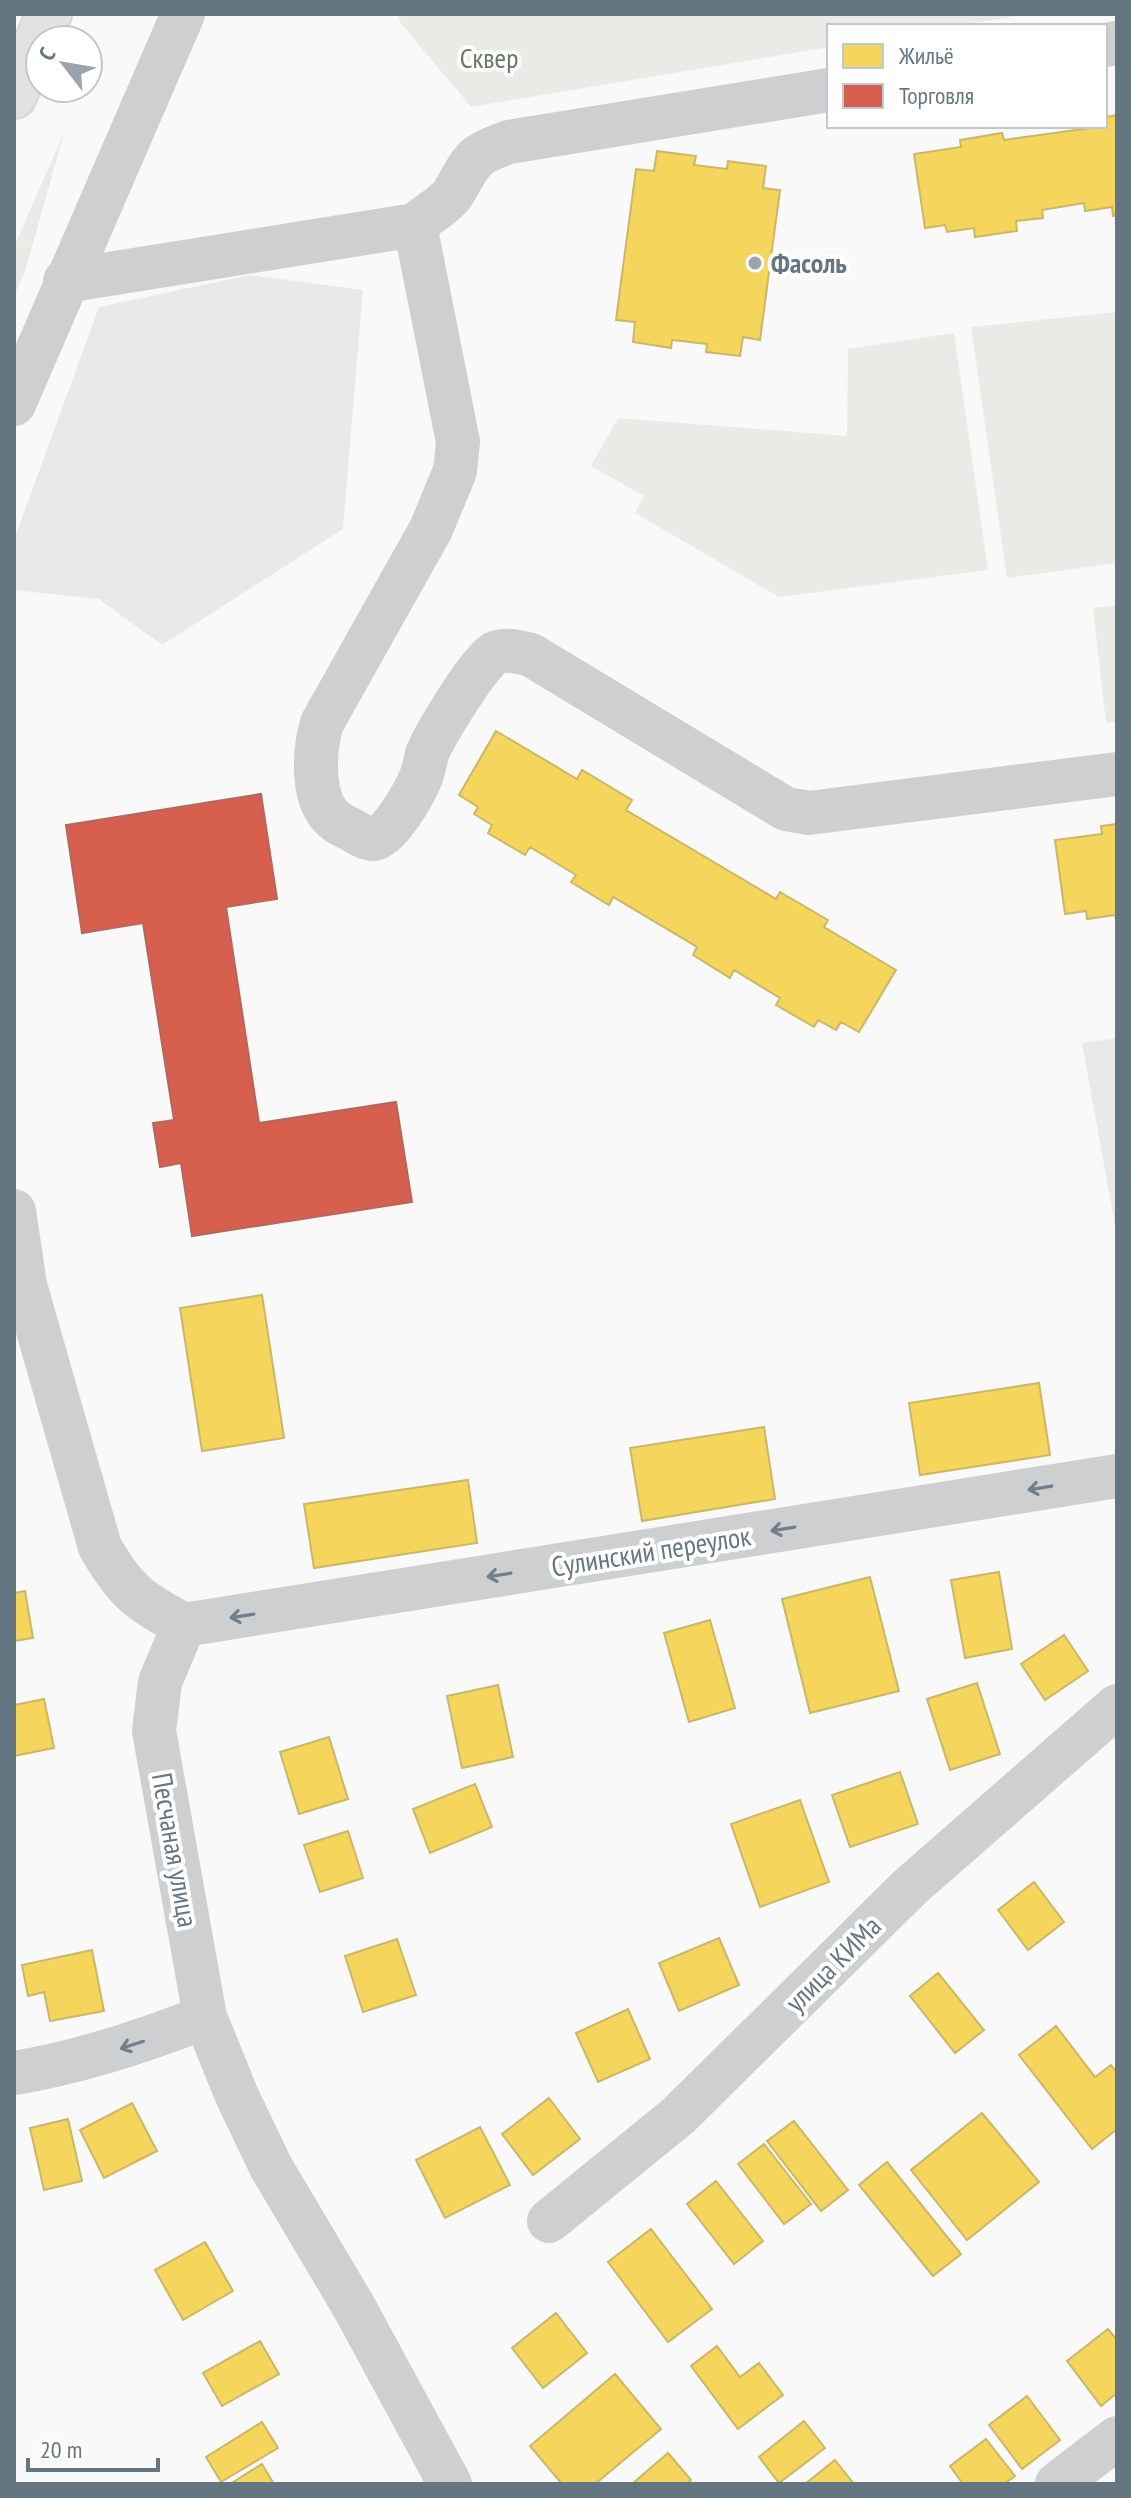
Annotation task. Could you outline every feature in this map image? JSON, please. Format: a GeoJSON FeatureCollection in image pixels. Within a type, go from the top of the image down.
{"type":"FeatureCollection","features":[{"type":"Feature","properties":{"kind":"main road"},"geometry":{"type":"LineString","coordinates":[[14,96],[49,14]]}},
{"type":"Feature","properties":{"kind":"street"},"geometry":{"type":"LineString","coordinates":[[14,404],[183,14]]}},
{"type":"Feature","properties":{"kind":"street"},"geometry":{"type":"LineString","coordinates":[[65,281],[415,225],[454,194],[462,175],[475,157],[509,142],[827,90]]}},
{"type":"Feature","properties":{"kind":"street"},"geometry":{"type":"LineString","coordinates":[[415,225],[458,442],[455,471],[431,529],[322,723],[316,744],[315,768],[319,791],[334,820],[369,839],[389,832],[421,778],[428,752],[480,665],[495,653],[514,650],[531,655],[786,809],[809,813],[1117,774]]}},
{"type":"Feature","properties":{"kind":"street"},"geometry":{"type":"LineString","coordinates":[[14,1211],[25,1285],[100,1547],[117,1577],[144,1604],[184,1625]]}},
{"type":"Feature","properties":{"kind":"street","name":"Сулинский переулок"},"geometry":{"type":"LineString","coordinates":[[184,1625],[1117,1476]]}},
{"type":"Feature","properties":{"kind":"street","name":"Песчаная улица"},"geometry":{"type":"LineString","coordinates":[[184,1625],[160,1682],[154,1731],[205,2017],[237,2096],[271,2167],[354,2307],[450,2484]]}},
{"type":"Feature","properties":{"kind":"street","name":"улица КИМа"},"geometry":{"type":"LineString","coordinates":[[549,2221],[678,2116],[910,1887],[1117,1706]]}},
{"type":"Feature","properties":{"kind":"street"},"geometry":{"type":"LineString","coordinates":[[14,2073],[54,2067],[132,2046],[205,2017]]}},
{"type":"Feature","properties":{"kind":"street"},"geometry":{"type":"LineString","coordinates":[[1057,2484],[1117,2438]]}},
{"type":"Feature","properties":{"kind":"shaded area"},"geometry":{"type":"Polygon","coordinates":[[[250,275],[363,290],[343,529],[162,645],[99,599],[14,590],[14,540],[99,307],[250,275]]]}},
{"type":"Feature","properties":{"kind":"shaded area"},"geometry":{"type":"Polygon","coordinates":[[[1117,1038],[1117,1237],[1082,1043],[1117,1038]]]}},
{"type":"Feature","properties":{"kind":"green space","name":"Сквер"},"geometry":{"type":"Polygon","coordinates":[[[398,14],[1028,14],[968,24],[827,24],[827,47],[471,107],[400,22],[398,14]]]}},
{"type":"Feature","properties":{"kind":"green space"},"geometry":{"type":"Polygon","coordinates":[[[65,130],[25,271],[14,296],[14,247],[65,130]]]}},
{"type":"Feature","properties":{"kind":"green space"},"geometry":{"type":"Polygon","coordinates":[[[1117,312],[1117,563],[1007,578],[971,327],[1117,312]]]}},
{"type":"Feature","properties":{"kind":"green space"},"geometry":{"type":"Polygon","coordinates":[[[954,333],[988,570],[779,597],[635,513],[644,496],[591,466],[618,418],[847,436],[848,349],[954,333]]]}},
{"type":"Feature","properties":{"kind":"green space"},"geometry":{"type":"Polygon","coordinates":[[[1117,605],[1117,721],[1106,723],[1093,608],[1117,605]]]}},
{"type":"Feature","properties":{"kind":"pier"},"geometry":{"type":"Polygon","coordinates":[[[14,14],[115,14],[104,34],[104,24],[24,24],[24,81],[14,107],[14,14]]]}},
{"type":"Feature","properties":{"kind":"building: Жильё"},"geometry":{"type":"Polygon","coordinates":[[[1117,115],[1117,215],[1113,216],[1112,207],[1085,211],[1084,203],[1042,210],[1043,218],[1016,221],[1017,231],[975,237],[974,228],[947,232],[945,225],[925,228],[914,154],[961,147],[960,140],[1002,133],[1004,140],[1107,128],[1107,117],[1117,115]]]}},
{"type":"Feature","properties":{"kind":"building: Жильё"},"geometry":{"type":"Polygon","coordinates":[[[657,151],[696,156],[694,165],[727,169],[728,161],[766,166],[763,188],[780,190],[760,340],[743,337],[740,356],[706,352],[707,344],[672,340],[671,348],[633,342],[635,322],[616,320],[636,169],[654,171],[657,151]]]}},
{"type":"Feature","properties":{"kind":"building: Жильё"},"geometry":{"type":"Polygon","coordinates":[[[496,731],[577,779],[582,770],[632,800],[626,810],[776,899],[780,892],[828,920],[824,927],[896,970],[859,1032],[841,1022],[836,1030],[818,1020],[814,1027],[776,1005],[780,998],[734,970],[730,978],[693,955],[697,947],[613,897],[609,905],[571,882],[576,875],[530,847],[525,855],[488,833],[492,825],[474,814],[478,807],[459,795],[496,731]]]}},
{"type":"Feature","properties":{"kind":"building: Жильё"},"geometry":{"type":"Polygon","coordinates":[[[1117,824],[1117,923],[1115,915],[1087,919],[1086,911],[1065,914],[1055,840],[1102,834],[1101,826],[1117,824]]]}},
{"type":"Feature","properties":{"kind":"building: Жильё"},"geometry":{"type":"Polygon","coordinates":[[[262,1295],[284,1438],[202,1451],[180,1308],[262,1295]]]}},
{"type":"Feature","properties":{"kind":"building: Жильё"},"geometry":{"type":"Polygon","coordinates":[[[1039,1383],[1050,1455],[920,1475],[909,1403],[1039,1383]]]}},
{"type":"Feature","properties":{"kind":"building: Жильё"},"geometry":{"type":"Polygon","coordinates":[[[764,1427],[775,1499],[642,1521],[630,1448],[764,1427]]]}},
{"type":"Feature","properties":{"kind":"building: Жильё"},"geometry":{"type":"Polygon","coordinates":[[[468,1480],[477,1543],[314,1568],[304,1504],[468,1480]]]}},
{"type":"Feature","properties":{"kind":"building: Жильё"},"geometry":{"type":"Polygon","coordinates":[[[999,1572],[1012,1649],[965,1658],[951,1580],[999,1572]]]}},
{"type":"Feature","properties":{"kind":"building: Жильё"},"geometry":{"type":"Polygon","coordinates":[[[870,1577],[899,1691],[810,1713],[782,1599],[870,1577]]]}},
{"type":"Feature","properties":{"kind":"building: Жильё"},"geometry":{"type":"Polygon","coordinates":[[[25,1591],[33,1638],[14,1641],[14,1593],[25,1591]]]}},
{"type":"Feature","properties":{"kind":"building: Жильё"},"geometry":{"type":"Polygon","coordinates":[[[710,1620],[735,1708],[689,1722],[664,1633],[710,1620]]]}},
{"type":"Feature","properties":{"kind":"building: Жильё"},"geometry":{"type":"Polygon","coordinates":[[[1064,1635],[1088,1671],[1045,1700],[1021,1664],[1064,1635]]]}},
{"type":"Feature","properties":{"kind":"building: Жильё"},"geometry":{"type":"Polygon","coordinates":[[[977,1683],[1000,1754],[950,1770],[927,1699],[977,1683]]]}},
{"type":"Feature","properties":{"kind":"building: Жильё"},"geometry":{"type":"Polygon","coordinates":[[[498,1685],[513,1757],[462,1768],[447,1696],[498,1685]]]}},
{"type":"Feature","properties":{"kind":"building: Жильё"},"geometry":{"type":"Polygon","coordinates":[[[44,1699],[54,1748],[14,1756],[14,1705],[44,1699]]]}},
{"type":"Feature","properties":{"kind":"building: Жильё"},"geometry":{"type":"Polygon","coordinates":[[[329,1737],[348,1799],[299,1814],[280,1752],[329,1737]]]}},
{"type":"Feature","properties":{"kind":"building: Жильё"},"geometry":{"type":"Polygon","coordinates":[[[900,1772],[918,1824],[850,1847],[832,1795],[900,1772]]]}},
{"type":"Feature","properties":{"kind":"building: Жильё"},"geometry":{"type":"Polygon","coordinates":[[[475,1784],[492,1827],[430,1853],[413,1809],[475,1784]]]}},
{"type":"Feature","properties":{"kind":"building: Жильё"},"geometry":{"type":"Polygon","coordinates":[[[800,1800],[829,1882],[760,1907],[731,1824],[800,1800]]]}},
{"type":"Feature","properties":{"kind":"building: Жильё"},"geometry":{"type":"Polygon","coordinates":[[[348,1831],[363,1878],[320,1892],[304,1845],[348,1831]]]}},
{"type":"Feature","properties":{"kind":"building: Жильё"},"geometry":{"type":"Polygon","coordinates":[[[1034,1882],[1064,1922],[1028,1950],[998,1910],[1034,1882]]]}},
{"type":"Feature","properties":{"kind":"building: Жильё"},"geometry":{"type":"Polygon","coordinates":[[[719,1938],[739,1985],[679,2011],[659,1963],[719,1938]]]}},
{"type":"Feature","properties":{"kind":"building: Жильё"},"geometry":{"type":"Polygon","coordinates":[[[397,1939],[416,1995],[363,2012],[345,1956],[397,1939]]]}},
{"type":"Feature","properties":{"kind":"building: Жильё"},"geometry":{"type":"Polygon","coordinates":[[[92,1950],[104,2011],[50,2021],[44,1992],[28,1996],[22,1965],[92,1950]]]}},
{"type":"Feature","properties":{"kind":"building: Жильё"},"geometry":{"type":"Polygon","coordinates":[[[938,1973],[984,2030],[955,2053],[910,1996],[938,1973]]]}},
{"type":"Feature","properties":{"kind":"building: Жильё"},"geometry":{"type":"Polygon","coordinates":[[[628,2009],[650,2059],[598,2082],[576,2033],[628,2009]]]}},
{"type":"Feature","properties":{"kind":"building: Жильё"},"geometry":{"type":"Polygon","coordinates":[[[1056,2026],[1095,2077],[1111,2065],[1117,2073],[1117,2129],[1092,2149],[1019,2055],[1056,2026]]]}},
{"type":"Feature","properties":{"kind":"building: Жильё"},"geometry":{"type":"Polygon","coordinates":[[[549,2098],[580,2139],[533,2175],[502,2134],[549,2098]]]}},
{"type":"Feature","properties":{"kind":"building: Жильё"},"geometry":{"type":"Polygon","coordinates":[[[132,2103],[157,2151],[104,2178],[80,2130],[132,2103]]]}},
{"type":"Feature","properties":{"kind":"building: Жильё"},"geometry":{"type":"Polygon","coordinates":[[[982,2113],[1039,2182],[967,2240],[911,2170],[982,2113]]]}},
{"type":"Feature","properties":{"kind":"building: Жильё"},"geometry":{"type":"Polygon","coordinates":[[[68,2119],[82,2181],[44,2190],[30,2128],[68,2119]]]}},
{"type":"Feature","properties":{"kind":"building: Жильё"},"geometry":{"type":"Polygon","coordinates":[[[794,2121],[848,2190],[821,2211],[767,2141],[794,2121]]]}},
{"type":"Feature","properties":{"kind":"building: Жильё"},"geometry":{"type":"Polygon","coordinates":[[[480,2127],[510,2185],[445,2218],[416,2160],[480,2127]]]}},
{"type":"Feature","properties":{"kind":"building: Жильё"},"geometry":{"type":"Polygon","coordinates":[[[764,2144],[811,2204],[784,2224],[738,2164],[764,2144]]]}},
{"type":"Feature","properties":{"kind":"building: Жильё"},"geometry":{"type":"Polygon","coordinates":[[[887,2162],[961,2254],[933,2276],[859,2185],[887,2162]]]}},
{"type":"Feature","properties":{"kind":"building: Жильё"},"geometry":{"type":"Polygon","coordinates":[[[716,2181],[763,2241],[734,2264],[687,2204],[716,2181]]]}},
{"type":"Feature","properties":{"kind":"building: Жильё"},"geometry":{"type":"Polygon","coordinates":[[[651,2229],[712,2309],[668,2342],[608,2262],[651,2229]]]}},
{"type":"Feature","properties":{"kind":"building: Жильё"},"geometry":{"type":"Polygon","coordinates":[[[205,2242],[233,2291],[183,2320],[155,2270],[205,2242]]]}},
{"type":"Feature","properties":{"kind":"building: Жильё"},"geometry":{"type":"Polygon","coordinates":[[[556,2313],[587,2353],[543,2388],[512,2348],[556,2313]]]}},
{"type":"Feature","properties":{"kind":"building: Жильё"},"geometry":{"type":"Polygon","coordinates":[[[1108,2329],[1117,2340],[1117,2393],[1101,2406],[1067,2361],[1108,2329]]]}},
{"type":"Feature","properties":{"kind":"building: Жильё"},"geometry":{"type":"Polygon","coordinates":[[[260,2341],[279,2374],[222,2406],[203,2373],[260,2341]]]}},
{"type":"Feature","properties":{"kind":"building: Жильё"},"geometry":{"type":"Polygon","coordinates":[[[717,2346],[740,2377],[759,2363],[783,2395],[738,2429],[691,2366],[717,2346]]]}},
{"type":"Feature","properties":{"kind":"building: Жильё"},"geometry":{"type":"Polygon","coordinates":[[[615,2374],[661,2429],[595,2484],[562,2484],[530,2446],[615,2374]]]}},
{"type":"Feature","properties":{"kind":"building: Жильё"},"geometry":{"type":"Polygon","coordinates":[[[1027,2396],[1060,2440],[1022,2469],[989,2425],[1027,2396]]]}},
{"type":"Feature","properties":{"kind":"building: Жильё"},"geometry":{"type":"Polygon","coordinates":[[[804,2421],[825,2448],[779,2483],[759,2457],[804,2421]]]}},
{"type":"Feature","properties":{"kind":"building: Жильё"},"geometry":{"type":"Polygon","coordinates":[[[262,2422],[278,2448],[221,2482],[206,2457],[262,2422]]]}},
{"type":"Feature","properties":{"kind":"building: Жильё"},"geometry":{"type":"Polygon","coordinates":[[[986,2439],[1015,2476],[1004,2484],[963,2484],[950,2466],[986,2439]]]}},
{"type":"Feature","properties":{"kind":"building: Жильё"},"geometry":{"type":"Polygon","coordinates":[[[668,2453],[691,2480],[687,2484],[632,2484],[668,2453]]]}},
{"type":"Feature","properties":{"kind":"building: Жильё"},"geometry":{"type":"Polygon","coordinates":[[[835,2460],[854,2484],[805,2484],[835,2460]]]}},
{"type":"Feature","properties":{"kind":"building: Жильё"},"geometry":{"type":"Polygon","coordinates":[[[262,2464],[274,2484],[230,2484],[262,2464]]]}},
{"type":"Feature","properties":{"kind":"building: Торговля"},"geometry":{"type":"Polygon","coordinates":[[[261,794],[277,899],[226,907],[259,1123],[396,1102],[412,1202],[192,1236],[181,1163],[160,1167],[153,1123],[174,1120],[143,923],[82,933],[66,825],[261,794]]]}},
{"type":"Feature","properties":{"kind":"place","name":"Фасоль"},"geometry":{"type":"Point","coordinates":[755,263]}}]}
